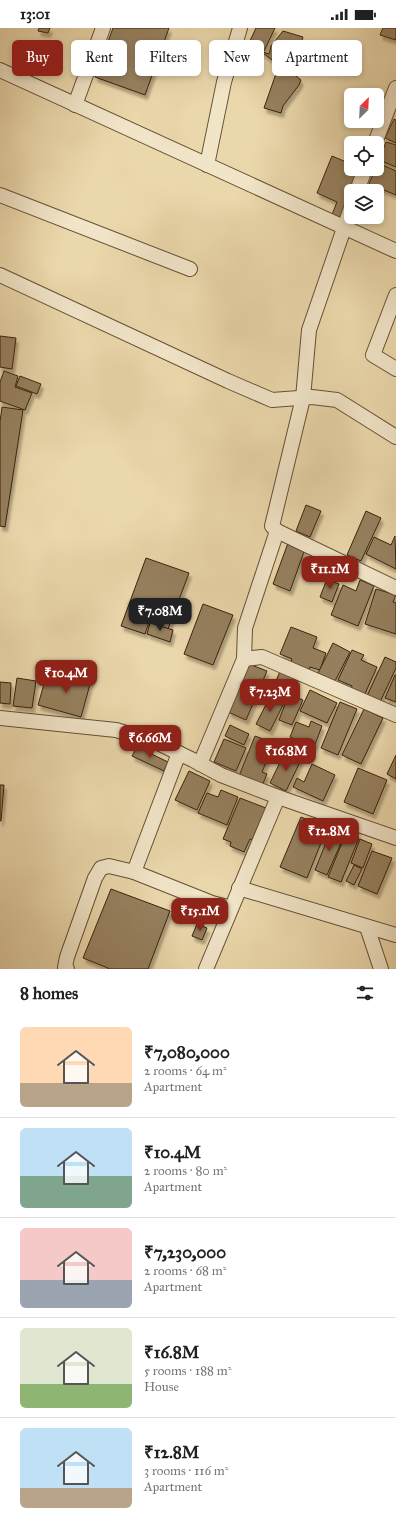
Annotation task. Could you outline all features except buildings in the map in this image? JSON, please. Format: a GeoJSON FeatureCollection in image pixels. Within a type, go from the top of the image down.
{"type":"FeatureCollection","features":[{"type":"Feature","properties":{"kind":"street"},"geometry":{"type":"LineString","coordinates":[[75,105],[103,28]]}},
{"type":"Feature","properties":{"kind":"street"},"geometry":{"type":"LineString","coordinates":[[207,165],[224,82],[240,28]]}},
{"type":"Feature","properties":{"kind":"street"},"geometry":{"type":"LineString","coordinates":[[0,70],[396,251]]}},
{"type":"Feature","properties":{"kind":"street"},"geometry":{"type":"LineString","coordinates":[[378,136],[396,88]]}},
{"type":"Feature","properties":{"kind":"street"},"geometry":{"type":"LineString","coordinates":[[0,195],[190,269]]}},
{"type":"Feature","properties":{"kind":"street"},"geometry":{"type":"LineString","coordinates":[[345,224],[309,330],[303,398],[272,526],[277,531],[396,588]]}},
{"type":"Feature","properties":{"kind":"street"},"geometry":{"type":"LineString","coordinates":[[0,275],[221,378],[272,400],[312,397],[337,400],[396,437]]}},
{"type":"Feature","properties":{"kind":"street"},"geometry":{"type":"LineString","coordinates":[[396,295],[373,355],[396,370]]}},
{"type":"Feature","properties":{"kind":"street"},"geometry":{"type":"LineString","coordinates":[[200,764],[244,659],[245,628],[277,531]]}},
{"type":"Feature","properties":{"kind":"street"},"geometry":{"type":"LineString","coordinates":[[244,659],[262,657],[396,715]]}},
{"type":"Feature","properties":{"kind":"street"},"geometry":{"type":"LineString","coordinates":[[0,718],[116,730],[158,742],[221,775],[278,797],[396,838]]}},
{"type":"Feature","properties":{"kind":"street"},"geometry":{"type":"LineString","coordinates":[[134,872],[179,753]]}},
{"type":"Feature","properties":{"kind":"street"},"geometry":{"type":"LineString","coordinates":[[206,969],[278,797]]}},
{"type":"Feature","properties":{"kind":"street"},"geometry":{"type":"LineString","coordinates":[[68,969],[65,967],[67,957],[95,878],[101,868],[109,866],[134,872],[212,903],[231,908]]}},
{"type":"Feature","properties":{"kind":"street"},"geometry":{"type":"LineString","coordinates":[[239,888],[396,935]]}},
{"type":"Feature","properties":{"kind":"street"},"geometry":{"type":"LineString","coordinates":[[367,927],[381,969]]}}]}
